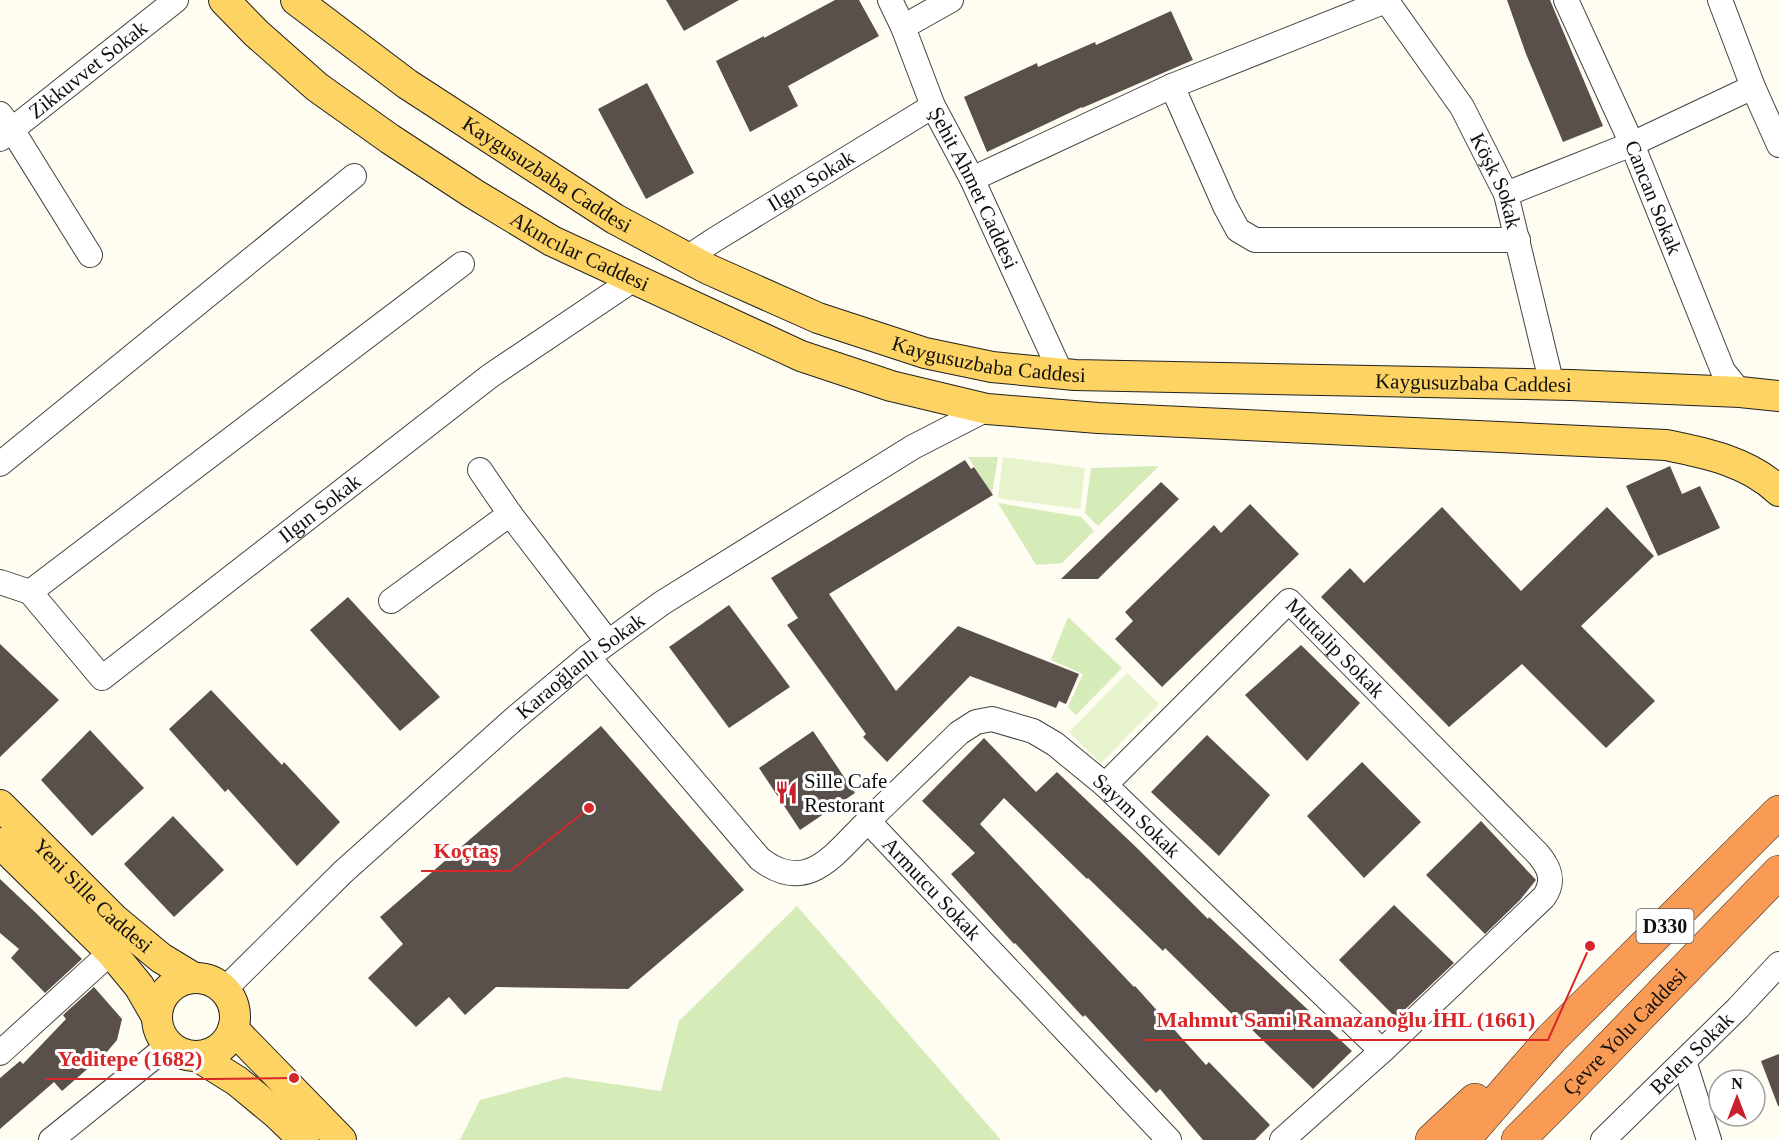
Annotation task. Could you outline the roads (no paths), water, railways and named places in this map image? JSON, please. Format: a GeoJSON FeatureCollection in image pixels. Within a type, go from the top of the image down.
{"type":"FeatureCollection","features":[{"type":"Feature","properties":{"kind":"highway","name":"D330"},"geometry":{"type":"LineString","coordinates":[[1462,1140],[1551,1039],[1779,812]]}},
{"type":"Feature","properties":{"kind":"highway","name":"Çevre Yolu Caddesi"},"geometry":{"type":"LineString","coordinates":[[1518,1140],[1779,872]]}},
{"type":"Feature","properties":{"kind":"highway"},"geometry":{"type":"LineString","coordinates":[[1432,1140],[1489,1088],[1551,1039]]}},
{"type":"Feature","properties":{"kind":"highway"},"geometry":{"type":"LineString","coordinates":[[1538,1140],[1557,1115],[1576,1082]]}},
{"type":"Feature","properties":{"kind":"main road","name":"Akıncılar Caddesi"},"geometry":{"type":"LineString","coordinates":[[224,0],[256,33],[317,87],[474,195],[552,241],[801,356],[891,386],[987,409]]}},
{"type":"Feature","properties":{"kind":"main road","name":"Kaygusuzbaba Caddesi"},"geometry":{"type":"LineString","coordinates":[[296,0],[427,97],[615,219],[708,270],[818,318],[925,353],[992,367],[1116,377],[1552,385],[1740,392],[1779,396]]}},
{"type":"Feature","properties":{"kind":"main road","name":"Kaygusuzbaba Caddesi"},"geometry":{"type":"LineString","coordinates":[[987,409],[1098,418],[1666,445],[1706,453],[1746,468],[1773,482]]}},
{"type":"Feature","properties":{"kind":"main road","name":"Yeni Sille Caddesi"},"geometry":{"type":"LineString","coordinates":[[0,805],[114,919],[161,958],[194,978]]}},
{"type":"Feature","properties":{"kind":"main road","name":"Yeni Sille Caddesi"},"geometry":{"type":"LineString","coordinates":[[3,852],[111,952],[139,986],[157,1017]]}},
{"type":"Feature","properties":{"kind":"main road"},"geometry":{"type":"LineString","coordinates":[[196,1056],[208,1054],[228,1040],[235,1019],[234,1008],[224,990],[215,983],[194,978],[172,986],[159,1005],[157,1017],[159,1027],[169,1045],[186,1054],[196,1056],[237,1081],[304,1140]]}},
{"type":"Feature","properties":{"kind":"main road"},"geometry":{"type":"LineString","coordinates":[[233,1029],[341,1140]]}},
{"type":"Feature","properties":{"kind":"street","name":"Zikkuvvet Sokak"},"geometry":{"type":"LineString","coordinates":[[4,127],[176,0]]}},
{"type":"Feature","properties":{"kind":"street","name":"Şehit Ahmet Caddesi"},"geometry":{"type":"LineString","coordinates":[[890,0],[903,27],[933,106],[972,179],[1061,374]]}},
{"type":"Feature","properties":{"kind":"street"},"geometry":{"type":"LineString","coordinates":[[903,27],[951,0]]}},
{"type":"Feature","properties":{"kind":"street"},"geometry":{"type":"LineString","coordinates":[[972,179],[1172,86],[1387,0]]}},
{"type":"Feature","properties":{"kind":"street","name":"Köşk Sokak"},"geometry":{"type":"LineString","coordinates":[[1387,0],[1462,107],[1506,194],[1552,385]]}},
{"type":"Feature","properties":{"kind":"street","name":"Cancan Sokak"},"geometry":{"type":"LineString","coordinates":[[1566,0],[1632,144],[1723,371],[1740,392]]}},
{"type":"Feature","properties":{"kind":"street"},"geometry":{"type":"LineString","coordinates":[[1720,0],[1753,87],[1779,145]]}},
{"type":"Feature","properties":{"kind":"street"},"geometry":{"type":"LineString","coordinates":[[1172,86],[1225,206],[1238,230],[1254,240],[1518,240]]}},
{"type":"Feature","properties":{"kind":"street"},"geometry":{"type":"LineString","coordinates":[[1506,194],[1632,144],[1753,87]]}},
{"type":"Feature","properties":{"kind":"street","name":"Ilgın Sokak"},"geometry":{"type":"LineString","coordinates":[[687,258],[724,233],[933,106]]}},
{"type":"Feature","properties":{"kind":"street"},"geometry":{"type":"LineString","coordinates":[[4,127],[90,255]]}},
{"type":"Feature","properties":{"kind":"street"},"geometry":{"type":"LineString","coordinates":[[0,464],[354,176]]}},
{"type":"Feature","properties":{"kind":"street"},"geometry":{"type":"LineString","coordinates":[[0,582],[30,592],[462,264]]}},
{"type":"Feature","properties":{"kind":"street","name":"Ilgın Sokak"},"geometry":{"type":"LineString","coordinates":[[30,592],[102,678],[490,376],[634,279]]}},
{"type":"Feature","properties":{"kind":"street","name":"Karaoğlanlı Sokak"},"geometry":{"type":"LineString","coordinates":[[224,990],[343,872],[514,719],[588,657],[662,603],[913,447],[987,409]]}},
{"type":"Feature","properties":{"kind":"street"},"geometry":{"type":"LineString","coordinates":[[480,470],[510,514],[608,642]]}},
{"type":"Feature","properties":{"kind":"street"},"geometry":{"type":"LineString","coordinates":[[391,601],[510,514]]}},
{"type":"Feature","properties":{"kind":"street","name":"Muttalip Sokak"},"geometry":{"type":"LineString","coordinates":[[1105,785],[1289,601],[1538,854],[1549,870],[1551,879],[1550,890],[1544,897],[1382,1051]]}},
{"type":"Feature","properties":{"kind":"street","name":"Armutcu Sokak"},"geometry":{"type":"LineString","coordinates":[[588,657],[760,859],[772,869],[788,874],[805,874],[818,868],[868,821],[1169,1140]]}},
{"type":"Feature","properties":{"kind":"street","name":"Sayım Sokak"},"geometry":{"type":"LineString","coordinates":[[868,821],[959,733],[976,722],[993,719],[1033,731],[1055,744],[1105,785],[1382,1051]]}},
{"type":"Feature","properties":{"kind":"street"},"geometry":{"type":"LineString","coordinates":[[0,1053],[111,952]]}},
{"type":"Feature","properties":{"kind":"street","name":"Belen Sokak"},"geometry":{"type":"LineString","coordinates":[[1603,1140],[1738,1008],[1779,964]]}},
{"type":"Feature","properties":{"kind":"street"},"geometry":{"type":"LineString","coordinates":[[51,1140],[169,1045]]}},
{"type":"Feature","properties":{"kind":"street"},"geometry":{"type":"LineString","coordinates":[[1282,1140],[1382,1051]]}},
{"type":"Feature","properties":{"kind":"street"},"geometry":{"type":"LineString","coordinates":[[1684,1061],[1710,1140]]}},
{"type":"Feature","properties":{"kind":"place","name":"Sille Cafe Restorant"},"geometry":{"type":"Point","coordinates":[786,793]}},
{"type":"Feature","properties":{"kind":"place","name":"Koçtaş"},"geometry":{"type":"Point","coordinates":[589,808]}},
{"type":"Feature","properties":{"kind":"place","name":"Mahmut Sami Ramazanoğlu İHL (1661)"},"geometry":{"type":"Point","coordinates":[1590,946]}},
{"type":"Feature","properties":{"kind":"place","name":"Yeditepe (1682)"},"geometry":{"type":"Point","coordinates":[294,1078]}}]}
